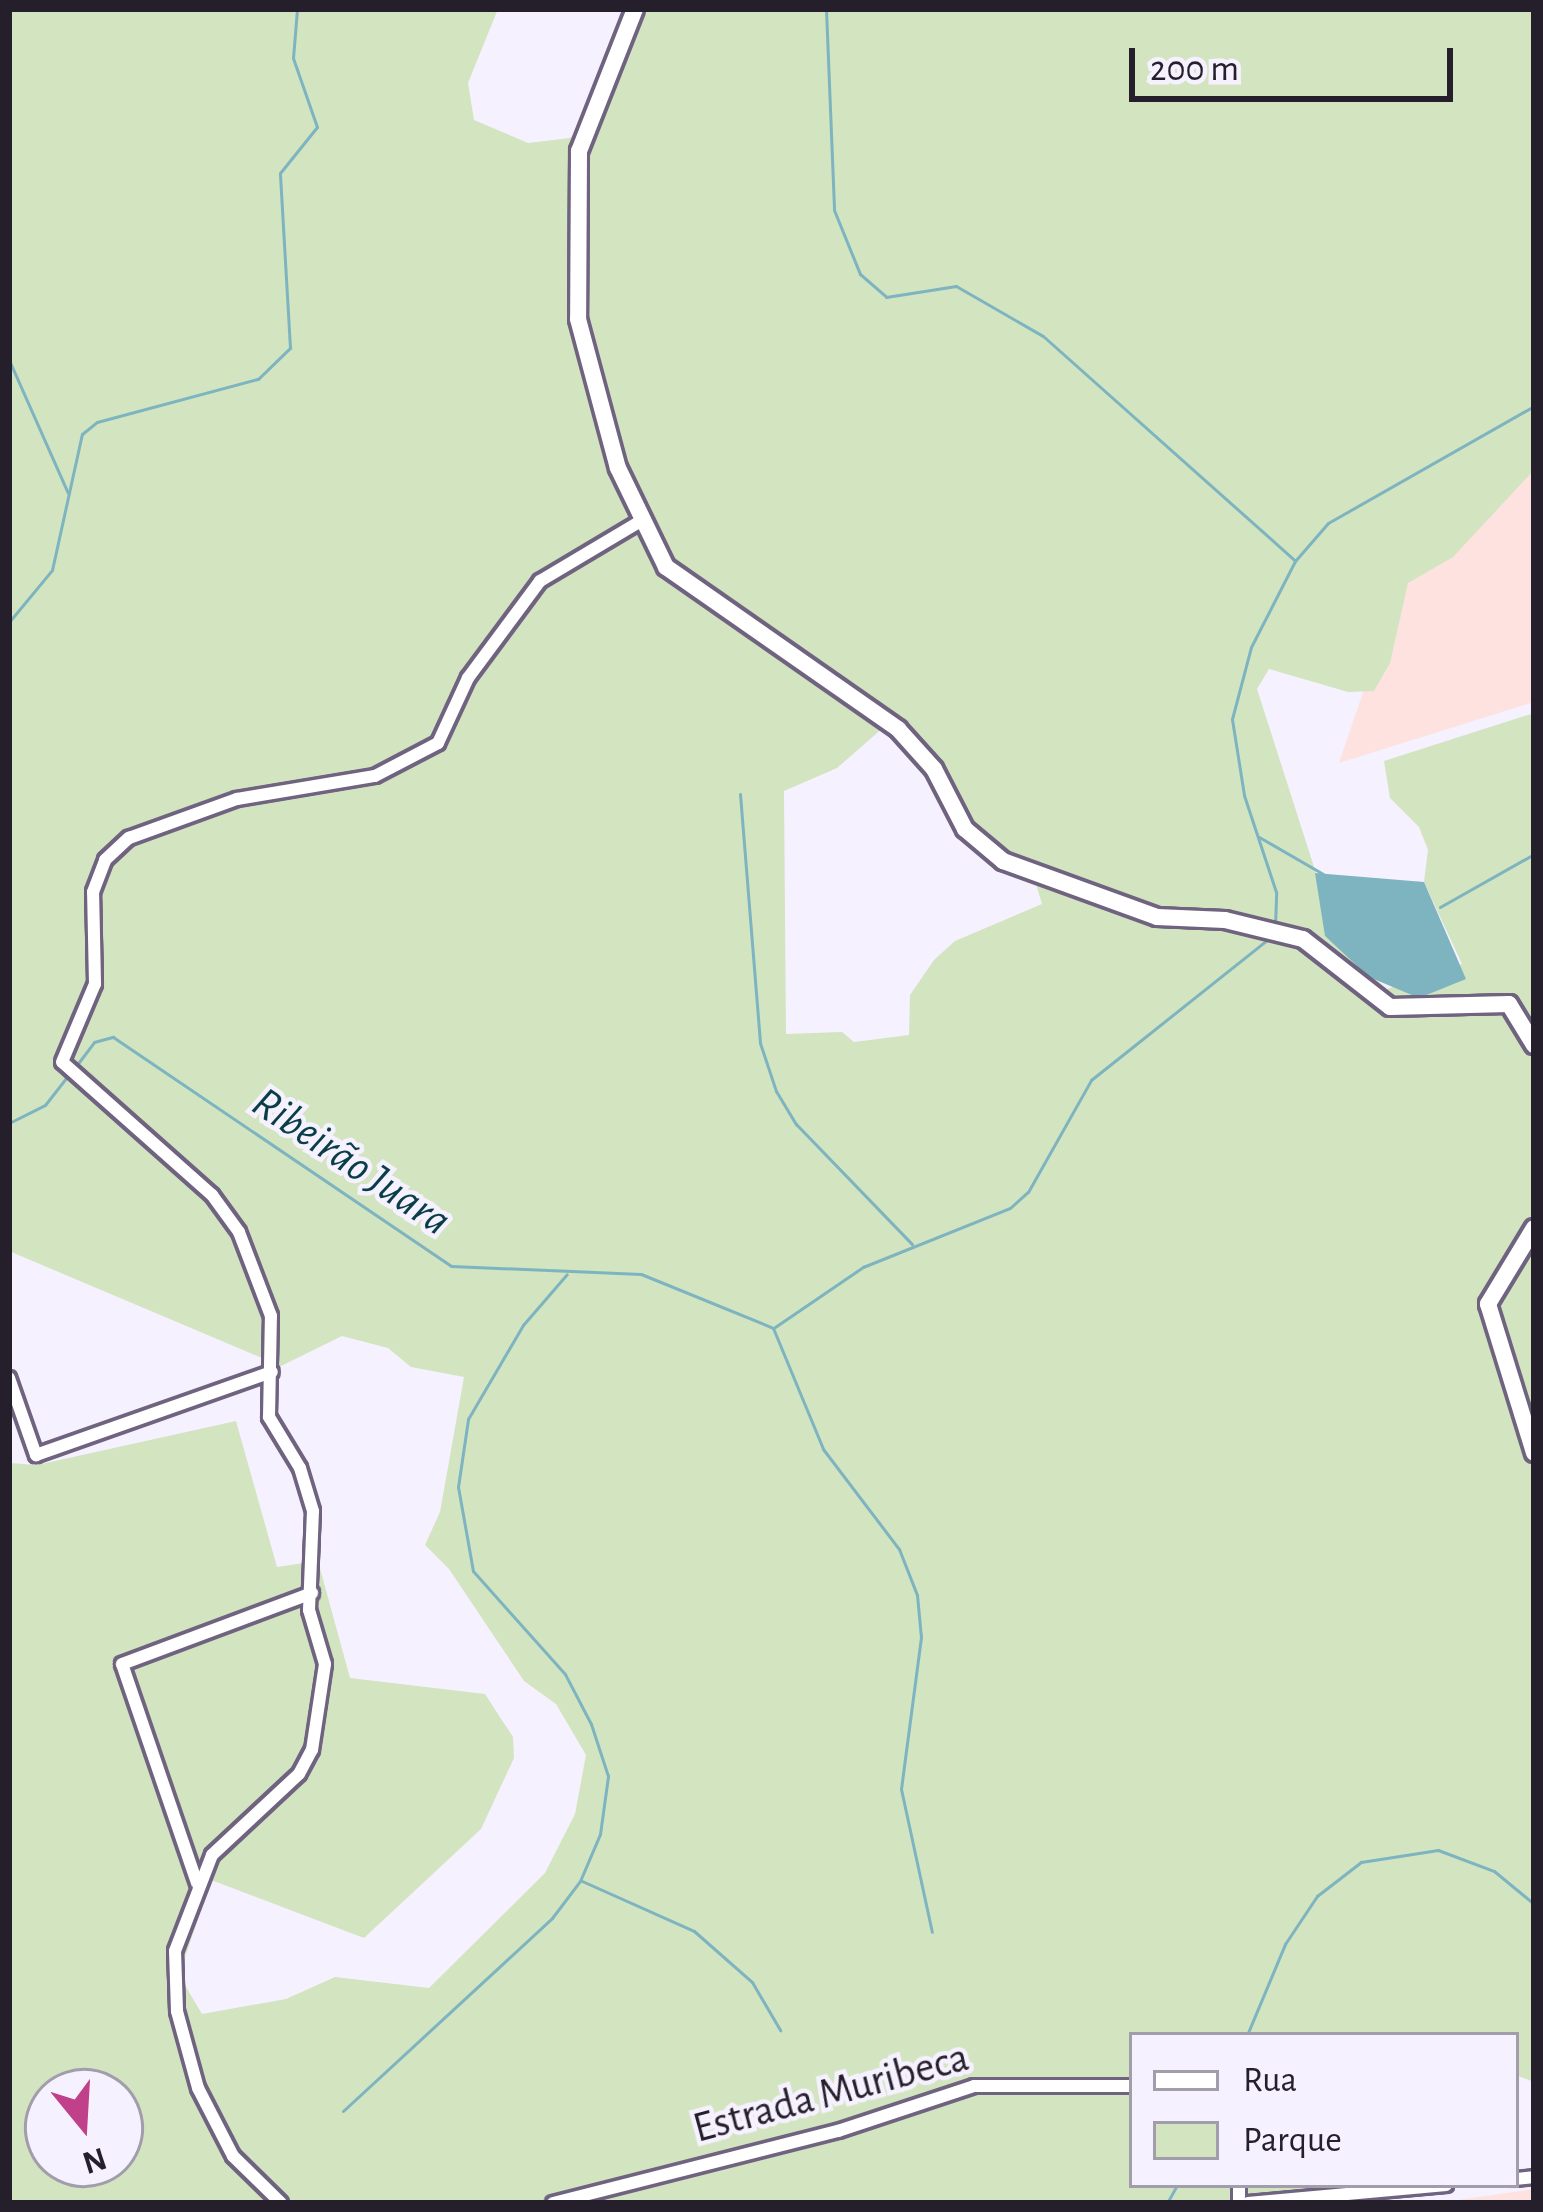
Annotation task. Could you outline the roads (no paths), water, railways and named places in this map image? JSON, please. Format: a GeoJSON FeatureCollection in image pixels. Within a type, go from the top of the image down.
{"type":"FeatureCollection","features":[{"type":"Feature","properties":{"kind":"street"},"geometry":{"type":"LineString","coordinates":[[635,9],[579,152],[576,193],[583,356],[639,523],[666,568],[721,613],[788,648],[898,729],[934,769],[965,829],[1004,861],[1157,917],[1225,920],[1303,939],[1390,1006],[1510,1004],[1534,1045]]}},
{"type":"Feature","properties":{"kind":"street"},"geometry":{"type":"LineString","coordinates":[[281,2203],[233,2156],[187,2049],[175,1951],[197,1883],[228,1837],[299,1774],[312,1750],[325,1664],[312,1593],[313,1511],[300,1468],[274,1433],[267,1296],[239,1232],[212,1196],[62,1062],[94,984],[98,874],[129,838],[237,799],[375,776],[438,743],[468,678],[540,581],[639,523]]}},
{"type":"Feature","properties":{"kind":"street"},"geometry":{"type":"LineString","coordinates":[[1534,1228],[1488,1304],[1534,1453]]}},
{"type":"Feature","properties":{"kind":"street"},"geometry":{"type":"LineString","coordinates":[[9,1378],[36,1455],[272,1372]]}},
{"type":"Feature","properties":{"kind":"street"},"geometry":{"type":"LineString","coordinates":[[197,1883],[122,1664],[312,1593]]}},
{"type":"Feature","properties":{"kind":"street","name":"Estrada Muribeca"},"geometry":{"type":"LineString","coordinates":[[553,2203],[838,2131],[974,2086],[1129,2086]]}},
{"type":"Feature","properties":{"kind":"street"},"geometry":{"type":"LineString","coordinates":[[1243,2203],[1412,2188]]}},
{"type":"Feature","properties":{"kind":"water"},"geometry":{"type":"Polygon","coordinates":[[[1315,873],[1424,882],[1466,979],[1419,998],[1369,977],[1325,936],[1315,873]]]}},
{"type":"Feature","properties":{"kind":"waterway"},"geometry":{"type":"LineString","coordinates":[[9,622],[52,570],[82,434],[97,422],[258,379],[290,348],[280,173],[317,127],[293,58],[297,9]]}},
{"type":"Feature","properties":{"kind":"waterway"},"geometry":{"type":"LineString","coordinates":[[826,9],[834,210],[860,274],[886,297],[956,286],[1043,336],[1294,560]]}},
{"type":"Feature","properties":{"kind":"waterway"},"geometry":{"type":"LineString","coordinates":[[9,360],[68,493]]}},
{"type":"Feature","properties":{"kind":"waterway"},"geometry":{"type":"LineString","coordinates":[[1275,927],[1276,892],[1244,795],[1232,719],[1251,647],[1295,561],[1328,523],[1534,406]]}},
{"type":"Feature","properties":{"kind":"waterway"},"geometry":{"type":"LineString","coordinates":[[740,794],[760,1043],[776,1091],[796,1124],[912,1244]]}},
{"type":"Feature","properties":{"kind":"waterway","name":"Ribeirão Juara"},"geometry":{"type":"LineString","coordinates":[[1259,837],[1323,874]]}},
{"type":"Feature","properties":{"kind":"waterway","name":"Ribeirão Juara"},"geometry":{"type":"LineString","coordinates":[[1440,907],[1534,854]]}},
{"type":"Feature","properties":{"kind":"waterway","name":"Ribeirão Juara"},"geometry":{"type":"LineString","coordinates":[[775,1327],[863,1267],[1010,1208],[1028,1192],[1091,1080],[1272,936]]}},
{"type":"Feature","properties":{"kind":"waterway","name":"Ribeirão Juara"},"geometry":{"type":"LineString","coordinates":[[76,1066],[94,1042],[113,1037],[451,1266],[641,1274],[773,1328],[823,1449],[899,1549],[917,1595],[921,1637],[901,1789],[932,1932]]}},
{"type":"Feature","properties":{"kind":"waterway","name":"Ribeirão Juara"},"geometry":{"type":"LineString","coordinates":[[9,1123],[45,1105],[70,1073]]}},
{"type":"Feature","properties":{"kind":"waterway"},"geometry":{"type":"LineString","coordinates":[[343,2111],[552,1918],[580,1881],[600,1834],[608,1776],[591,1724],[565,1674],[473,1571],[458,1487],[468,1419],[523,1325],[567,1274]]}},
{"type":"Feature","properties":{"kind":"waterway"},"geometry":{"type":"LineString","coordinates":[[1248,2032],[1285,1944],[1317,1896],[1361,1862],[1438,1850],[1494,1871],[1534,1904]]}},
{"type":"Feature","properties":{"kind":"waterway"},"geometry":{"type":"LineString","coordinates":[[582,1881],[694,1931],[752,1982],[780,2030]]}},
{"type":"Feature","properties":{"kind":"waterway"},"geometry":{"type":"LineString","coordinates":[[1167,2203],[1175,2188]]}}]}
